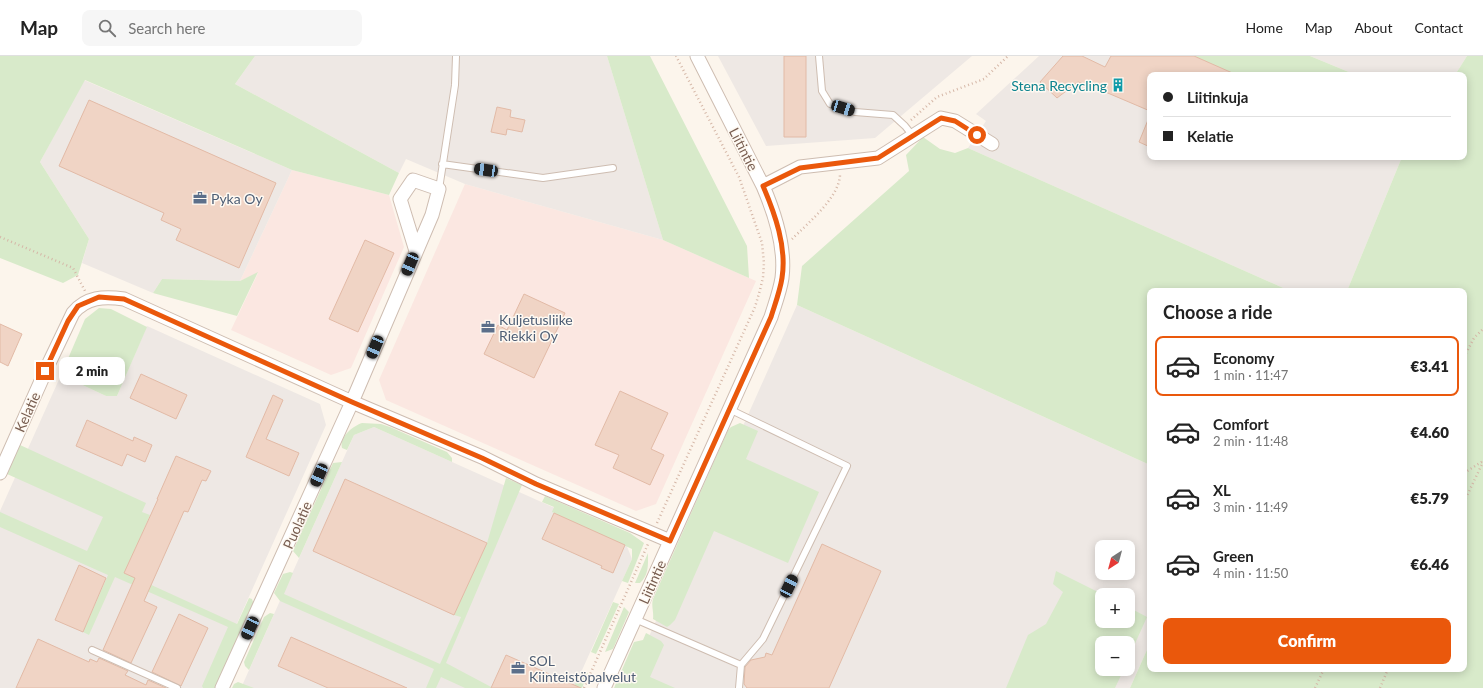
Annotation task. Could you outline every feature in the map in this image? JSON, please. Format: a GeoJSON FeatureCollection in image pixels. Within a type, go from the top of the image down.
{"type":"FeatureCollection","features":[{"type":"Feature","properties":{"kind":"street","name":"Liitintie"},"geometry":{"type":"LineString","coordinates":[[604,688],[771,317],[782,278],[783,263],[781,240],[772,208],[763,186],[697,56]]}},
{"type":"Feature","properties":{"kind":"street"},"geometry":{"type":"LineString","coordinates":[[763,186],[800,168],[878,158],[941,118],[955,121],[992,144]]}},
{"type":"Feature","properties":{"kind":"street"},"geometry":{"type":"LineString","coordinates":[[416,251],[400,199],[413,180],[438,189]]}},
{"type":"Feature","properties":{"kind":"street","name":"Puolatie"},"geometry":{"type":"LineString","coordinates":[[222,688],[352,402],[432,215],[438,189]]}},
{"type":"Feature","properties":{"kind":"street","name":"Kelatie"},"geometry":{"type":"LineString","coordinates":[[0,473],[68,321],[78,306],[99,297],[124,299],[352,402],[482,458],[536,484],[670,541]]}},
{"type":"Feature","properties":{"kind":"lane"},"geometry":{"type":"LineString","coordinates":[[438,189],[455,85],[456,56]]}},
{"type":"Feature","properties":{"kind":"lane"},"geometry":{"type":"LineString","coordinates":[[820,56],[822,91],[830,104],[856,112],[893,115],[913,136]]}},
{"type":"Feature","properties":{"kind":"lane"},"geometry":{"type":"LineString","coordinates":[[442,164],[543,178],[613,168]]}},
{"type":"Feature","properties":{"kind":"lane"},"geometry":{"type":"LineString","coordinates":[[729,409],[846,466],[764,639],[741,665],[739,688]]}},
{"type":"Feature","properties":{"kind":"lane"},"geometry":{"type":"LineString","coordinates":[[635,619],[741,665]]}},
{"type":"Feature","properties":{"kind":"lane"},"geometry":{"type":"LineString","coordinates":[[92,650],[177,688]]}},
{"type":"Feature","properties":{"kind":"path"},"geometry":{"type":"LineString","coordinates":[[584,688],[755,306],[760,290],[764,263],[762,243],[740,177],[676,56]]}},
{"type":"Feature","properties":{"kind":"path"},"geometry":{"type":"LineString","coordinates":[[0,237],[73,268],[90,300]]}},
{"type":"Feature","properties":{"kind":"path"},"geometry":{"type":"LineString","coordinates":[[1467,351],[1474,338],[1483,329]]}},
{"type":"Feature","properties":{"kind":"path"},"geometry":{"type":"LineString","coordinates":[[1467,471],[1483,462]]}},
{"type":"Feature","properties":{"kind":"path"},"geometry":{"type":"LineString","coordinates":[[1467,496],[1483,462]]}},
{"type":"Feature","properties":{"kind":"path"},"geometry":{"type":"LineString","coordinates":[[1315,688],[1323,672]]}},
{"type":"Feature","properties":{"kind":"path"},"geometry":{"type":"LineString","coordinates":[[1380,688],[1387,672]]}},
{"type":"Feature","properties":{"kind":"shaded area"},"geometry":{"type":"Polygon","coordinates":[[[255,56],[607,56],[663,240],[465,184],[406,159],[399,173],[235,84],[255,56]]]}},
{"type":"Feature","properties":{"kind":"shaded area"},"geometry":{"type":"Polygon","coordinates":[[[718,56],[972,56],[875,138],[766,146],[718,56]]]}},
{"type":"Feature","properties":{"kind":"shaded area"},"geometry":{"type":"Polygon","coordinates":[[[1039,56],[1194,56],[1227,71],[1147,72],[1147,160],[1401,160],[1348,288],[1283,288],[968,148],[986,121],[976,114],[1039,56]]]}},
{"type":"Feature","properties":{"kind":"shaded area"},"geometry":{"type":"Polygon","coordinates":[[[1310,56],[1467,56],[1457,72],[1349,72],[1310,56]]]}},
{"type":"Feature","properties":{"kind":"shaded area"},"geometry":{"type":"Polygon","coordinates":[[[84,80],[292,170],[240,281],[162,279],[153,293],[82,263],[89,239],[40,162],[84,80]]]}},
{"type":"Feature","properties":{"kind":"shaded area"},"geometry":{"type":"Polygon","coordinates":[[[292,170],[389,195],[404,247],[351,368],[331,375],[231,330],[258,273],[240,281],[292,170]]]}},
{"type":"Feature","properties":{"kind":"shaded area"},"geometry":{"type":"Polygon","coordinates":[[[465,184],[663,240],[756,281],[656,504],[636,511],[386,400],[379,380],[465,184]],[[620,391],[595,444],[619,455],[613,468],[651,449],[668,413],[620,391]]]}},
{"type":"Feature","properties":{"kind":"shaded area"},"geometry":{"type":"Polygon","coordinates":[[[797,305],[1147,464],[1147,650],[1130,688],[626,688],[797,305]]]}},
{"type":"Feature","properties":{"kind":"shaded area"},"geometry":{"type":"Polygon","coordinates":[[[147,326],[320,404],[326,425],[208,688],[0,688],[0,511],[61,375],[106,396],[117,396],[147,326]]]}},
{"type":"Feature","properties":{"kind":"shaded area"},"geometry":{"type":"Polygon","coordinates":[[[374,427],[624,539],[632,559],[574,688],[241,688],[354,435],[374,427]]]}},
{"type":"Feature","properties":{"kind":"green space"},"geometry":{"type":"Polygon","coordinates":[[[0,56],[255,56],[235,84],[399,173],[389,195],[292,170],[85,80],[40,162],[89,239],[78,275],[63,283],[0,258],[0,56]]]}},
{"type":"Feature","properties":{"kind":"green space"},"geometry":{"type":"Polygon","coordinates":[[[607,56],[650,56],[747,246],[749,278],[663,240],[607,56]]]}},
{"type":"Feature","properties":{"kind":"green space"},"geometry":{"type":"Polygon","coordinates":[[[1194,56],[1310,56],[1349,72],[1226,72],[1194,56]]]}},
{"type":"Feature","properties":{"kind":"green space"},"geometry":{"type":"Polygon","coordinates":[[[1467,56],[1483,56],[1483,688],[1130,688],[1147,650],[1147,672],[1467,672],[1467,288],[1348,288],[1401,160],[1467,160],[1467,72],[1457,72],[1467,56]]]}},
{"type":"Feature","properties":{"kind":"green space"},"geometry":{"type":"Polygon","coordinates":[[[923,137],[940,149],[955,153],[968,148],[1283,288],[1147,288],[1147,464],[797,305],[802,266],[909,171],[906,155],[923,137]]]}},
{"type":"Feature","properties":{"kind":"green space"},"geometry":{"type":"Polygon","coordinates":[[[258,272],[237,316],[153,293],[162,279],[240,281],[258,272]]]}},
{"type":"Feature","properties":{"kind":"green space"},"geometry":{"type":"Polygon","coordinates":[[[99,308],[111,309],[147,327],[117,396],[106,396],[61,375],[85,319],[99,308]]]}},
{"type":"Feature","properties":{"kind":"green space"},"geometry":{"type":"Polygon","coordinates":[[[362,423],[381,424],[390,427],[447,452],[452,458],[452,462],[374,427],[354,435],[347,450],[342,448],[343,440],[348,432],[362,423]]]}},
{"type":"Feature","properties":{"kind":"green space"},"geometry":{"type":"Polygon","coordinates":[[[740,423],[758,431],[746,459],[819,492],[788,563],[714,531],[675,620],[667,627],[653,619],[653,599],[728,430],[740,423]]]}},
{"type":"Feature","properties":{"kind":"green space"},"geometry":{"type":"Polygon","coordinates":[[[20,445],[146,503],[142,512],[150,515],[125,573],[237,624],[249,598],[252,599],[254,605],[217,688],[203,688],[202,686],[228,627],[115,577],[89,635],[83,632],[108,575],[0,527],[0,512],[87,551],[103,517],[7,474],[20,445]]]}},
{"type":"Feature","properties":{"kind":"green space"},"geometry":{"type":"Polygon","coordinates":[[[342,462],[299,558],[293,551],[333,463],[342,462]]]}},
{"type":"Feature","properties":{"kind":"green space"},"geometry":{"type":"Polygon","coordinates":[[[506,478],[522,485],[446,663],[493,688],[465,688],[441,677],[436,688],[426,688],[434,669],[280,601],[274,593],[283,574],[290,572],[293,573],[284,594],[440,664],[461,617],[454,615],[487,543],[506,478]]]}},
{"type":"Feature","properties":{"kind":"green space"},"geometry":{"type":"Polygon","coordinates":[[[545,496],[630,533],[644,543],[628,583],[622,581],[632,559],[632,549],[552,512],[554,507],[542,502],[545,496]]]}},
{"type":"Feature","properties":{"kind":"green space"},"geometry":{"type":"Polygon","coordinates":[[[648,553],[645,577],[640,583],[635,583],[648,553]]]}},
{"type":"Feature","properties":{"kind":"green space"},"geometry":{"type":"Polygon","coordinates":[[[1056,571],[1095,590],[1095,628],[1135,628],[1135,611],[1147,617],[1135,644],[1135,636],[1095,636],[1095,676],[1121,676],[1115,688],[1006,688],[1028,635],[1046,624],[1063,592],[1053,584],[1056,571]]]}},
{"type":"Feature","properties":{"kind":"green space"},"geometry":{"type":"Polygon","coordinates":[[[613,602],[619,604],[596,654],[591,652],[613,602]]]}},
{"type":"Feature","properties":{"kind":"green space"},"geometry":{"type":"Polygon","coordinates":[[[624,607],[629,612],[613,649],[605,652],[624,607]]]}},
{"type":"Feature","properties":{"kind":"green space"},"geometry":{"type":"Polygon","coordinates":[[[270,613],[274,614],[249,670],[245,666],[244,662],[264,617],[270,613]]]}},
{"type":"Feature","properties":{"kind":"green space"},"geometry":{"type":"Polygon","coordinates":[[[646,633],[661,641],[664,645],[650,677],[675,688],[614,688],[634,642],[643,640],[646,633]]]}},
{"type":"Feature","properties":{"kind":"green space"},"geometry":{"type":"Polygon","coordinates":[[[582,671],[588,673],[582,688],[573,688],[582,671]]]}},
{"type":"Feature","properties":{"kind":"green space"},"geometry":{"type":"Polygon","coordinates":[[[238,682],[254,688],[232,688],[234,684],[238,682]]]}},
{"type":"Feature","properties":{"kind":"building"},"geometry":{"type":"Polygon","coordinates":[[[784,56],[806,56],[806,137],[784,137],[784,56]]]}},
{"type":"Feature","properties":{"kind":"building","name":"Stena Recycling"},"geometry":{"type":"Polygon","coordinates":[[[1063,56],[1082,56],[1105,67],[1111,56],[1194,56],[1230,72],[1147,72],[1147,110],[1078,82],[1057,98],[1040,82],[1063,56]]]}},
{"type":"Feature","properties":{"kind":"building","name":"Pyka Oy"},"geometry":{"type":"Polygon","coordinates":[[[89,100],[276,183],[239,268],[176,240],[181,229],[161,220],[164,213],[59,166],[89,100]]]}},
{"type":"Feature","properties":{"kind":"building"},"geometry":{"type":"Polygon","coordinates":[[[497,107],[511,110],[510,117],[525,120],[522,132],[507,129],[506,135],[491,132],[497,107]]]}},
{"type":"Feature","properties":{"kind":"building"},"geometry":{"type":"Polygon","coordinates":[[[1147,122],[1147,146],[1139,142],[1147,122]]]}},
{"type":"Feature","properties":{"kind":"building"},"geometry":{"type":"Polygon","coordinates":[[[365,240],[394,253],[358,332],[329,319],[365,240]]]}},
{"type":"Feature","properties":{"kind":"building"},"geometry":{"type":"Polygon","coordinates":[[[524,294],[565,313],[534,378],[484,354],[498,325],[507,330],[524,294]]]}},
{"type":"Feature","properties":{"kind":"building"},"geometry":{"type":"Polygon","coordinates":[[[0,324],[22,334],[8,366],[0,362],[0,324]]]}},
{"type":"Feature","properties":{"kind":"building"},"geometry":{"type":"Polygon","coordinates":[[[141,374],[187,395],[176,419],[130,398],[141,374]]]}},
{"type":"Feature","properties":{"kind":"building"},"geometry":{"type":"Polygon","coordinates":[[[620,391],[668,413],[651,449],[664,455],[650,485],[613,468],[619,455],[595,445],[620,391]]]}},
{"type":"Feature","properties":{"kind":"building"},"geometry":{"type":"Polygon","coordinates":[[[273,395],[283,400],[266,439],[299,453],[289,476],[246,457],[273,395]]]}},
{"type":"Feature","properties":{"kind":"building"},"geometry":{"type":"Polygon","coordinates":[[[87,420],[133,441],[134,437],[152,445],[145,462],[127,454],[122,466],[76,446],[87,420]]]}},
{"type":"Feature","properties":{"kind":"building"},"geometry":{"type":"Polygon","coordinates":[[[176,456],[211,471],[206,481],[202,480],[188,512],[184,511],[144,601],[157,607],[131,663],[103,650],[135,578],[124,573],[176,456]]]}},
{"type":"Feature","properties":{"kind":"building"},"geometry":{"type":"Polygon","coordinates":[[[345,479],[487,543],[454,615],[313,551],[345,479]]]}},
{"type":"Feature","properties":{"kind":"building"},"geometry":{"type":"Polygon","coordinates":[[[554,513],[625,545],[613,573],[601,568],[602,566],[542,539],[554,513]]]}},
{"type":"Feature","properties":{"kind":"building"},"geometry":{"type":"Polygon","coordinates":[[[822,544],[881,571],[829,688],[747,688],[744,684],[745,667],[751,660],[765,657],[766,653],[772,655],[822,544]]]}},
{"type":"Feature","properties":{"kind":"building"},"geometry":{"type":"Polygon","coordinates":[[[79,565],[106,578],[83,632],[55,620],[79,565]]]}},
{"type":"Feature","properties":{"kind":"building"},"geometry":{"type":"Polygon","coordinates":[[[179,614],[208,628],[181,686],[152,672],[179,614]]]}},
{"type":"Feature","properties":{"kind":"building"},"geometry":{"type":"Polygon","coordinates":[[[291,637],[407,688],[328,688],[278,666],[291,637]]]}},
{"type":"Feature","properties":{"kind":"building"},"geometry":{"type":"Polygon","coordinates":[[[38,639],[89,662],[90,659],[97,662],[99,658],[128,671],[125,675],[146,685],[148,680],[166,688],[16,688],[38,639]]]}},
{"type":"Feature","properties":{"kind":"building","name":"SOL Kiinteistöpalvelut"},"geometry":{"type":"Polygon","coordinates":[[[506,655],[581,688],[491,688],[506,655]]]}},
{"type":"Feature","properties":{"kind":"place","name":"Stena Recycling"},"geometry":{"type":"Point","coordinates":[1118,85]}},
{"type":"Feature","properties":{"kind":"place","name":"Pyka Oy"},"geometry":{"type":"Point","coordinates":[200,198]}},
{"type":"Feature","properties":{"kind":"place","name":"Kuljetusliike Riekki Oy"},"geometry":{"type":"Point","coordinates":[488,327]}},
{"type":"Feature","properties":{"kind":"place","name":"SOL Kiinteistöpalvelut"},"geometry":{"type":"Point","coordinates":[518,668]}},
{"type":"Feature","properties":{"kind":"route"},"geometry":{"type":"LineString","coordinates":[[45,371],[68,321],[78,306],[99,297],[124,299],[352,402],[482,458],[536,484],[670,541],[771,317],[778,295],[782,278],[783,263],[781,240],[772,208],[763,186],[800,168],[878,158],[941,118],[955,121],[977,135]]}}]}
